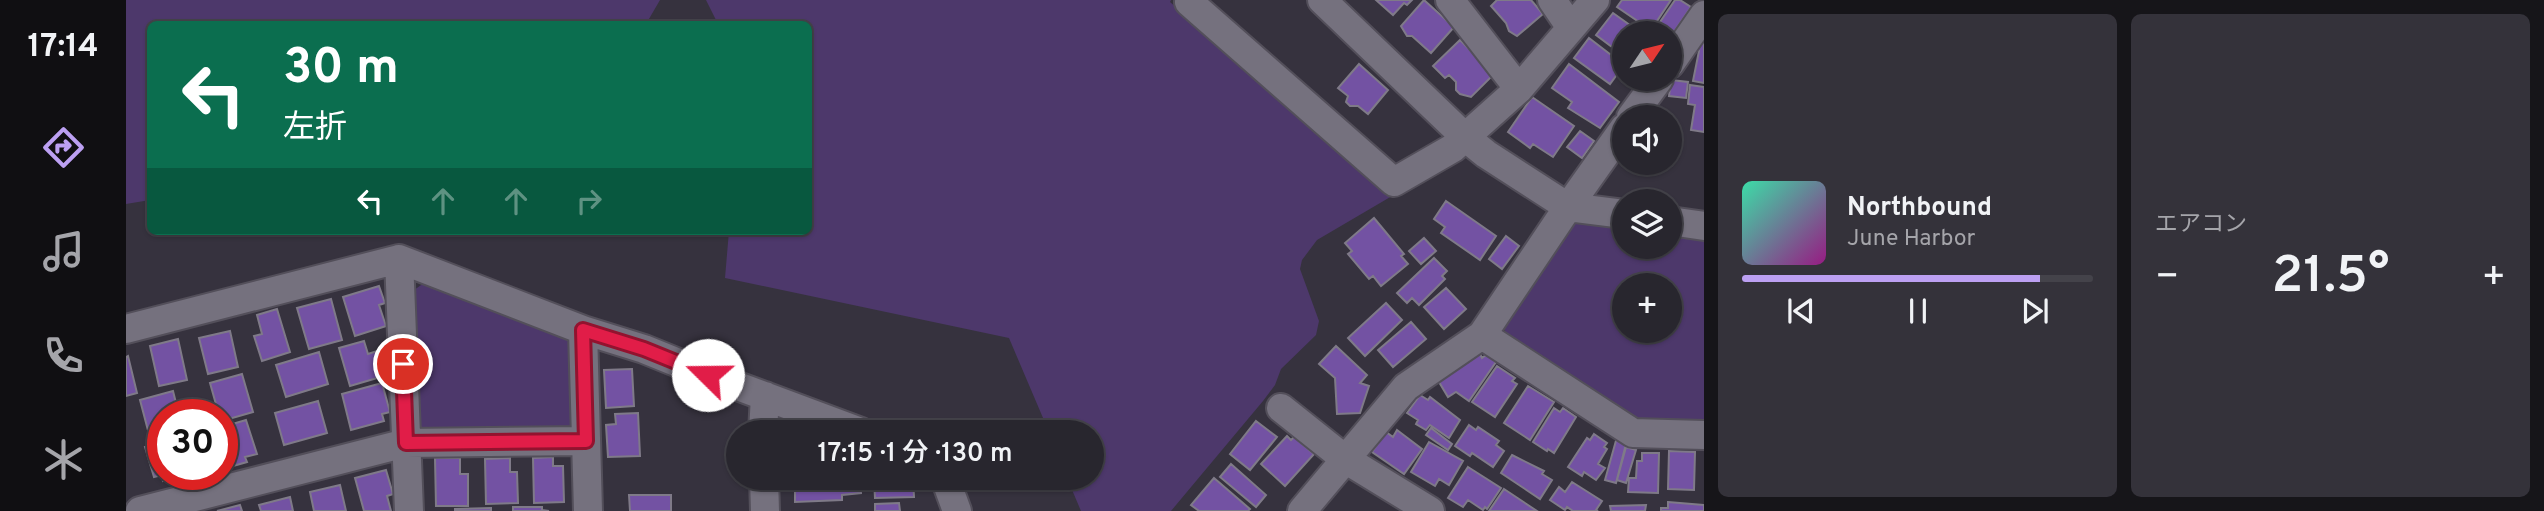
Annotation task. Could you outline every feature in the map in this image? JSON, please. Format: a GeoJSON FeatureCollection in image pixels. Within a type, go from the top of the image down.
{"type":"FeatureCollection","features":[{"type":"Feature","properties":{"kind":"street"},"geometry":{"type":"LineString","coordinates":[[1190,0],[1199,11],[1394,182],[1453,148],[1519,89],[1595,0]]}},
{"type":"Feature","properties":{"kind":"street"},"geometry":{"type":"LineString","coordinates":[[1322,0],[1486,154],[1568,207],[1612,212]]}},
{"type":"Feature","properties":{"kind":"street"},"geometry":{"type":"LineString","coordinates":[[1450,0],[1519,89]]}},
{"type":"Feature","properties":{"kind":"street"},"geometry":{"type":"LineString","coordinates":[[1552,0],[1571,28]]}},
{"type":"Feature","properties":{"kind":"street"},"geometry":{"type":"LineString","coordinates":[[1682,47],[1704,15]]}},
{"type":"Feature","properties":{"kind":"street"},"geometry":{"type":"LineString","coordinates":[[1302,511],[1406,387],[1482,334],[1612,145]]}},
{"type":"Feature","properties":{"kind":"street"},"geometry":{"type":"LineString","coordinates":[[1682,223],[1704,226]]}},
{"type":"Feature","properties":{"kind":"street"},"geometry":{"type":"LineString","coordinates":[[399,259],[409,511]]}},
{"type":"Feature","properties":{"kind":"street"},"geometry":{"type":"LineString","coordinates":[[126,329],[399,259],[829,420]]}},
{"type":"Feature","properties":{"kind":"street"},"geometry":{"type":"LineString","coordinates":[[583,330],[588,511]]}},
{"type":"Feature","properties":{"kind":"street"},"geometry":{"type":"LineString","coordinates":[[1482,334],[1633,433],[1704,435]]}},
{"type":"Feature","properties":{"kind":"street"},"geometry":{"type":"LineString","coordinates":[[764,420],[765,396]]}},
{"type":"Feature","properties":{"kind":"street"},"geometry":{"type":"LineString","coordinates":[[1280,408],[1345,459],[1430,511]]}},
{"type":"Feature","properties":{"kind":"street"},"geometry":{"type":"LineString","coordinates":[[140,511],[406,443],[586,441]]}},
{"type":"Feature","properties":{"kind":"street"},"geometry":{"type":"LineString","coordinates":[[764,490],[765,511]]}},
{"type":"Feature","properties":{"kind":"street"},"geometry":{"type":"LineString","coordinates":[[949,490],[957,511]]}},
{"type":"Feature","properties":{"kind":"shaded area"},"geometry":{"type":"Polygon","coordinates":[[[126,0],[660,0],[648,21],[147,21],[147,200],[126,204],[126,0]]]}},
{"type":"Feature","properties":{"kind":"shaded area"},"geometry":{"type":"Polygon","coordinates":[[[706,0],[1171,0],[1170,2],[1392,196],[1317,240],[1302,260],[1300,269],[1319,321],[1316,335],[1281,369],[1275,385],[1263,401],[1171,511],[1081,511],[1072,490],[1104,490],[1104,420],[1044,420],[1009,338],[725,278],[729,235],[812,235],[812,21],[716,21],[706,0]]]}},
{"type":"Feature","properties":{"kind":"shaded area"},"geometry":{"type":"Polygon","coordinates":[[[1580,222],[1612,226],[1612,259],[1682,259],[1682,235],[1704,238],[1704,425],[1644,424],[1506,334],[1502,321],[1571,225],[1580,222]]]}},
{"type":"Feature","properties":{"kind":"shaded area"},"geometry":{"type":"Polygon","coordinates":[[[427,281],[565,332],[572,344],[573,427],[564,434],[419,429],[414,290],[427,281]]]}},
{"type":"Feature","properties":{"kind":"building"},"geometry":{"type":"Polygon","coordinates":[[[1376,0],[1412,0],[1407,5],[1404,3],[1393,15],[1376,0]]]}},
{"type":"Feature","properties":{"kind":"building"},"geometry":{"type":"Polygon","coordinates":[[[1424,0],[1454,27],[1431,53],[1412,36],[1407,36],[1401,26],[1424,0]]]}},
{"type":"Feature","properties":{"kind":"building"},"geometry":{"type":"Polygon","coordinates":[[[1497,0],[1531,0],[1543,14],[1517,36],[1509,31],[1506,23],[1491,6],[1497,0]]]}},
{"type":"Feature","properties":{"kind":"building"},"geometry":{"type":"Polygon","coordinates":[[[1622,0],[1671,0],[1657,21],[1638,21],[1617,7],[1622,0]]]}},
{"type":"Feature","properties":{"kind":"building"},"geometry":{"type":"Polygon","coordinates":[[[1675,0],[1691,7],[1681,21],[1661,21],[1675,0]]]}},
{"type":"Feature","properties":{"kind":"building"},"geometry":{"type":"Polygon","coordinates":[[[1613,13],[1624,21],[1612,21],[1612,47],[1596,35],[1613,13]]]}},
{"type":"Feature","properties":{"kind":"building"},"geometry":{"type":"Polygon","coordinates":[[[1589,38],[1612,56],[1612,81],[1610,84],[1574,58],[1589,38]]]}},
{"type":"Feature","properties":{"kind":"building"},"geometry":{"type":"Polygon","coordinates":[[[1460,40],[1494,74],[1471,97],[1460,94],[1456,90],[1456,82],[1449,75],[1445,78],[1433,66],[1460,40]]]}},
{"type":"Feature","properties":{"kind":"building"},"geometry":{"type":"Polygon","coordinates":[[[1696,43],[1704,44],[1704,83],[1693,81],[1699,51],[1694,50],[1696,43]]]}},
{"type":"Feature","properties":{"kind":"building"},"geometry":{"type":"Polygon","coordinates":[[[1359,64],[1388,90],[1368,114],[1358,106],[1350,106],[1346,102],[1348,96],[1338,88],[1359,64]]]}},
{"type":"Feature","properties":{"kind":"building"},"geometry":{"type":"Polygon","coordinates":[[[1569,64],[1619,102],[1612,105],[1612,112],[1600,128],[1568,108],[1572,102],[1552,88],[1569,64]]]}},
{"type":"Feature","properties":{"kind":"building"},"geometry":{"type":"Polygon","coordinates":[[[1682,81],[1688,82],[1686,98],[1669,96],[1670,91],[1682,91],[1682,81]]]}},
{"type":"Feature","properties":{"kind":"building"},"geometry":{"type":"Polygon","coordinates":[[[1690,85],[1704,87],[1704,132],[1691,130],[1695,105],[1688,104],[1690,85]]]}},
{"type":"Feature","properties":{"kind":"building"},"geometry":{"type":"Polygon","coordinates":[[[1532,97],[1574,126],[1553,157],[1533,144],[1530,148],[1508,132],[1532,97]]]}},
{"type":"Feature","properties":{"kind":"building"},"geometry":{"type":"Polygon","coordinates":[[[1580,131],[1594,141],[1582,158],[1567,147],[1580,131]]]}},
{"type":"Feature","properties":{"kind":"building"},"geometry":{"type":"Polygon","coordinates":[[[1446,201],[1496,236],[1480,260],[1441,233],[1445,227],[1434,219],[1446,201]]]}},
{"type":"Feature","properties":{"kind":"building"},"geometry":{"type":"Polygon","coordinates":[[[1374,218],[1404,254],[1401,256],[1408,264],[1381,286],[1373,276],[1369,279],[1348,254],[1352,251],[1345,243],[1374,218]]]}},
{"type":"Feature","properties":{"kind":"building"},"geometry":{"type":"Polygon","coordinates":[[[1506,236],[1519,246],[1502,269],[1489,259],[1506,236]]]}},
{"type":"Feature","properties":{"kind":"building"},"geometry":{"type":"Polygon","coordinates":[[[1424,238],[1436,251],[1421,264],[1409,251],[1424,238]]]}},
{"type":"Feature","properties":{"kind":"building"},"geometry":{"type":"Polygon","coordinates":[[[1434,258],[1447,271],[1442,276],[1445,279],[1419,305],[1412,298],[1407,303],[1397,293],[1434,258]]]}},
{"type":"Feature","properties":{"kind":"building"},"geometry":{"type":"Polygon","coordinates":[[[379,286],[385,303],[379,305],[386,326],[355,336],[343,297],[379,286]]]}},
{"type":"Feature","properties":{"kind":"building"},"geometry":{"type":"Polygon","coordinates":[[[1446,288],[1466,309],[1444,329],[1424,307],[1446,288]]]}},
{"type":"Feature","properties":{"kind":"building"},"geometry":{"type":"Polygon","coordinates":[[[331,299],[342,340],[309,349],[297,308],[331,299]]]}},
{"type":"Feature","properties":{"kind":"building"},"geometry":{"type":"Polygon","coordinates":[[[1386,303],[1402,320],[1365,356],[1348,338],[1386,303]]]}},
{"type":"Feature","properties":{"kind":"building"},"geometry":{"type":"Polygon","coordinates":[[[277,309],[290,352],[262,361],[254,336],[262,334],[257,315],[277,309]]]}},
{"type":"Feature","properties":{"kind":"building"},"geometry":{"type":"Polygon","coordinates":[[[1411,322],[1426,339],[1393,367],[1378,350],[1411,322]]]}},
{"type":"Feature","properties":{"kind":"building"},"geometry":{"type":"Polygon","coordinates":[[[230,331],[238,367],[208,374],[199,338],[230,331]]]}},
{"type":"Feature","properties":{"kind":"building"},"geometry":{"type":"Polygon","coordinates":[[[178,339],[187,380],[159,386],[150,346],[178,339]]]}},
{"type":"Feature","properties":{"kind":"building"},"geometry":{"type":"Polygon","coordinates":[[[364,341],[368,354],[377,351],[384,376],[350,386],[339,348],[364,341]]]}},
{"type":"Feature","properties":{"kind":"building"},"geometry":{"type":"Polygon","coordinates":[[[1336,346],[1367,375],[1360,383],[1369,386],[1360,413],[1337,414],[1335,378],[1319,364],[1336,346]]]}},
{"type":"Feature","properties":{"kind":"building"},"geometry":{"type":"Polygon","coordinates":[[[319,352],[328,384],[286,397],[276,365],[319,352]]]}},
{"type":"Feature","properties":{"kind":"building"},"geometry":{"type":"Polygon","coordinates":[[[1480,354],[1482,358],[1486,355],[1496,362],[1469,401],[1456,392],[1448,397],[1439,382],[1480,354]]]}},
{"type":"Feature","properties":{"kind":"building"},"geometry":{"type":"Polygon","coordinates":[[[128,356],[137,393],[126,396],[126,357],[128,356]]]}},
{"type":"Feature","properties":{"kind":"building"},"geometry":{"type":"Polygon","coordinates":[[[1497,366],[1515,378],[1512,381],[1517,384],[1495,417],[1472,402],[1497,366]]]}},
{"type":"Feature","properties":{"kind":"building"},"geometry":{"type":"Polygon","coordinates":[[[632,369],[634,406],[606,408],[604,370],[632,369]]]}},
{"type":"Feature","properties":{"kind":"building"},"geometry":{"type":"Polygon","coordinates":[[[242,374],[253,412],[238,416],[238,399],[214,399],[210,383],[242,374]]]}},
{"type":"Feature","properties":{"kind":"building"},"geometry":{"type":"Polygon","coordinates":[[[382,383],[390,412],[382,414],[384,421],[351,430],[342,394],[382,383]]]}},
{"type":"Feature","properties":{"kind":"building"},"geometry":{"type":"Polygon","coordinates":[[[1528,386],[1554,402],[1530,440],[1504,423],[1528,386]]]}},
{"type":"Feature","properties":{"kind":"building"},"geometry":{"type":"Polygon","coordinates":[[[173,391],[175,399],[147,399],[147,427],[140,400],[173,391]]]}},
{"type":"Feature","properties":{"kind":"building"},"geometry":{"type":"Polygon","coordinates":[[[1420,395],[1428,400],[1430,397],[1460,420],[1449,438],[1430,425],[1426,430],[1416,424],[1418,420],[1407,413],[1420,395]]]}},
{"type":"Feature","properties":{"kind":"building"},"geometry":{"type":"Polygon","coordinates":[[[318,401],[327,433],[284,445],[275,413],[318,401]]]}},
{"type":"Feature","properties":{"kind":"building"},"geometry":{"type":"Polygon","coordinates":[[[1554,408],[1560,412],[1563,408],[1576,417],[1554,453],[1533,442],[1554,408]]]}},
{"type":"Feature","properties":{"kind":"building"},"geometry":{"type":"Polygon","coordinates":[[[638,413],[640,456],[608,457],[606,425],[616,424],[615,414],[638,413]]]}},
{"type":"Feature","properties":{"kind":"building"},"geometry":{"type":"Polygon","coordinates":[[[246,420],[257,454],[245,457],[247,462],[238,465],[238,422],[246,420]]]}},
{"type":"Feature","properties":{"kind":"building"},"geometry":{"type":"Polygon","coordinates":[[[1256,421],[1277,437],[1250,470],[1230,454],[1256,421]]]}},
{"type":"Feature","properties":{"kind":"building"},"geometry":{"type":"Polygon","coordinates":[[[1469,425],[1476,430],[1478,427],[1499,441],[1496,445],[1504,451],[1493,467],[1455,446],[1469,425]]]}},
{"type":"Feature","properties":{"kind":"building"},"geometry":{"type":"Polygon","coordinates":[[[1431,428],[1452,444],[1448,450],[1426,435],[1431,428]]]}},
{"type":"Feature","properties":{"kind":"building"},"geometry":{"type":"Polygon","coordinates":[[[1397,430],[1422,449],[1404,474],[1372,452],[1386,432],[1393,437],[1397,430]]]}},
{"type":"Feature","properties":{"kind":"building"},"geometry":{"type":"Polygon","coordinates":[[[1297,434],[1302,439],[1300,442],[1314,454],[1285,486],[1261,464],[1287,436],[1291,440],[1297,434]]]}},
{"type":"Feature","properties":{"kind":"building"},"geometry":{"type":"Polygon","coordinates":[[[1594,434],[1607,443],[1604,447],[1607,449],[1598,464],[1605,468],[1596,480],[1584,472],[1582,476],[1568,467],[1587,438],[1590,440],[1594,434]]]}},
{"type":"Feature","properties":{"kind":"building"},"geometry":{"type":"Polygon","coordinates":[[[1617,437],[1627,440],[1616,483],[1605,480],[1617,437]]]}},
{"type":"Feature","properties":{"kind":"building"},"geometry":{"type":"Polygon","coordinates":[[[1429,442],[1463,461],[1449,485],[1439,479],[1435,486],[1411,472],[1429,442]]]}},
{"type":"Feature","properties":{"kind":"building"},"geometry":{"type":"Polygon","coordinates":[[[1626,447],[1636,450],[1626,483],[1617,480],[1626,447]]]}},
{"type":"Feature","properties":{"kind":"building"},"geometry":{"type":"Polygon","coordinates":[[[1669,451],[1695,452],[1694,490],[1668,489],[1669,451]]]}},
{"type":"Feature","properties":{"kind":"building"},"geometry":{"type":"Polygon","coordinates":[[[1642,453],[1659,453],[1658,493],[1628,492],[1629,478],[1636,478],[1637,461],[1642,461],[1642,453]]]}},
{"type":"Feature","properties":{"kind":"building"},"geometry":{"type":"Polygon","coordinates":[[[1512,455],[1544,471],[1542,474],[1552,480],[1540,499],[1501,473],[1512,455]]]}},
{"type":"Feature","properties":{"kind":"building"},"geometry":{"type":"Polygon","coordinates":[[[553,457],[553,466],[563,466],[564,502],[534,503],[533,458],[553,457]]]}},
{"type":"Feature","properties":{"kind":"building"},"geometry":{"type":"Polygon","coordinates":[[[435,458],[460,458],[460,474],[468,474],[468,506],[436,506],[435,458]]]}},
{"type":"Feature","properties":{"kind":"building"},"geometry":{"type":"Polygon","coordinates":[[[510,458],[510,472],[517,472],[518,503],[486,504],[485,459],[510,458]]]}},
{"type":"Feature","properties":{"kind":"building"},"geometry":{"type":"Polygon","coordinates":[[[1231,464],[1266,495],[1256,507],[1220,477],[1231,464]]]}},
{"type":"Feature","properties":{"kind":"building"},"geometry":{"type":"Polygon","coordinates":[[[1468,467],[1501,488],[1487,509],[1485,507],[1483,510],[1468,500],[1463,507],[1448,498],[1468,467]]]}},
{"type":"Feature","properties":{"kind":"building"},"geometry":{"type":"Polygon","coordinates":[[[386,470],[393,494],[387,496],[391,511],[364,511],[355,478],[386,470]]]}},
{"type":"Feature","properties":{"kind":"building"},"geometry":{"type":"Polygon","coordinates":[[[1214,478],[1250,509],[1199,511],[1191,505],[1214,478]]]}},
{"type":"Feature","properties":{"kind":"building"},"geometry":{"type":"Polygon","coordinates":[[[1572,482],[1602,501],[1596,510],[1598,511],[1573,511],[1567,507],[1565,510],[1550,500],[1559,487],[1565,492],[1572,482]]]}},
{"type":"Feature","properties":{"kind":"building"},"geometry":{"type":"Polygon","coordinates":[[[340,485],[346,511],[314,511],[310,492],[340,485]]]}},
{"type":"Feature","properties":{"kind":"building"},"geometry":{"type":"Polygon","coordinates":[[[1504,489],[1537,511],[1489,511],[1504,489]]]}},
{"type":"Feature","properties":{"kind":"building"},"geometry":{"type":"Polygon","coordinates":[[[795,490],[861,490],[861,493],[842,495],[842,500],[795,502],[795,490]]]}},
{"type":"Feature","properties":{"kind":"building"},"geometry":{"type":"Polygon","coordinates":[[[875,490],[914,490],[914,497],[875,498],[875,490]]]}},
{"type":"Feature","properties":{"kind":"building"},"geometry":{"type":"Polygon","coordinates":[[[629,495],[671,495],[671,511],[630,511],[629,495]]]}},
{"type":"Feature","properties":{"kind":"building"},"geometry":{"type":"Polygon","coordinates":[[[290,497],[293,511],[261,511],[259,505],[290,497]]]}},
{"type":"Feature","properties":{"kind":"building"},"geometry":{"type":"Polygon","coordinates":[[[1668,502],[1704,505],[1704,511],[1661,511],[1661,508],[1668,508],[1668,502]]]}},
{"type":"Feature","properties":{"kind":"building"},"geometry":{"type":"Polygon","coordinates":[[[899,503],[900,511],[875,511],[875,504],[899,503]]]}},
{"type":"Feature","properties":{"kind":"building"},"geometry":{"type":"Polygon","coordinates":[[[240,505],[242,511],[217,511],[240,505]]]}},
{"type":"Feature","properties":{"kind":"building"},"geometry":{"type":"Polygon","coordinates":[[[1646,505],[1645,511],[1611,511],[1610,506],[1646,505]]]}},
{"type":"Feature","properties":{"kind":"building"},"geometry":{"type":"Polygon","coordinates":[[[513,507],[542,507],[542,510],[549,511],[513,511],[513,507]]]}},
{"type":"Feature","properties":{"kind":"building"},"geometry":{"type":"Polygon","coordinates":[[[491,508],[491,511],[455,511],[455,509],[491,508]]]}},
{"type":"Feature","properties":{"kind":"route"},"geometry":{"type":"LineString","coordinates":[[403,364],[406,443],[586,441],[583,330],[644,349],[708,375]]}}]}
